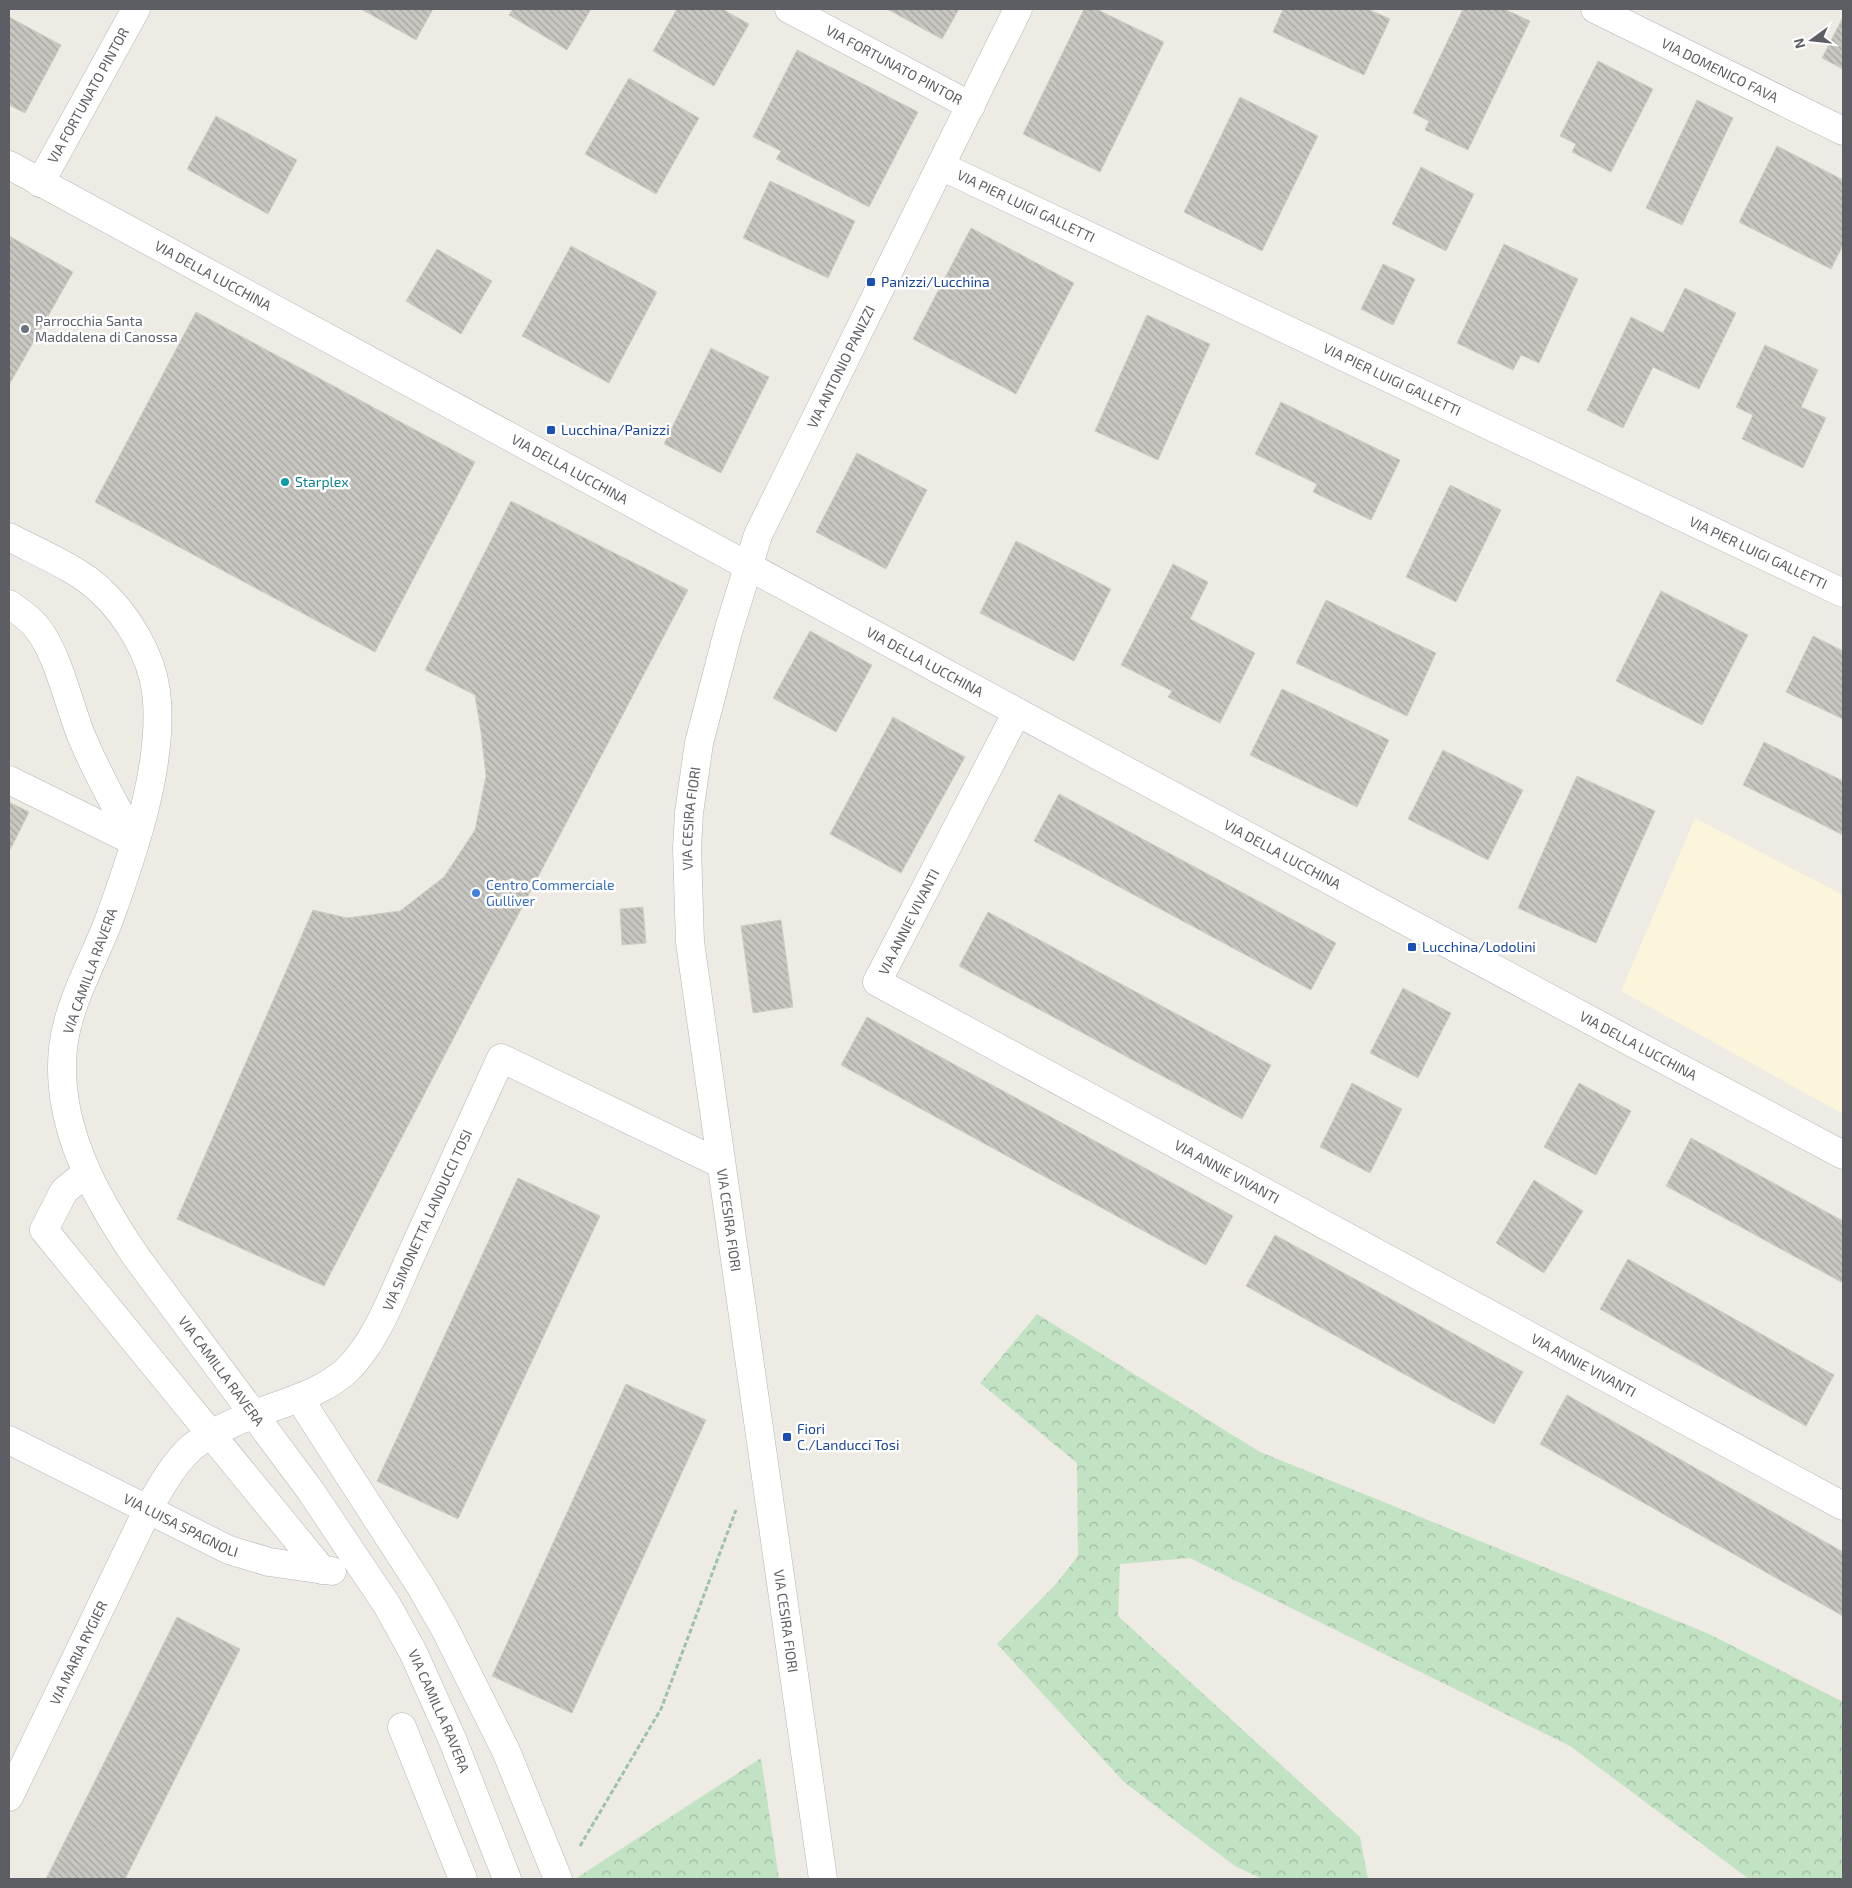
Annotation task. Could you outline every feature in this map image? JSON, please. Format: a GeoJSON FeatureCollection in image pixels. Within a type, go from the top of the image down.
{"type":"FeatureCollection","features":[{"type":"Feature","properties":{"kind":"street","name":"VIA FORTUNATO PINTOR"},"geometry":{"type":"LineString","coordinates":[[40,182],[136,9]]}},
{"type":"Feature","properties":{"kind":"street","name":"VIA FORTUNATO PINTOR"},"geometry":{"type":"LineString","coordinates":[[789,9],[971,106]]}},
{"type":"Feature","properties":{"kind":"street","name":"VIA ANTONIO PANIZZI"},"geometry":{"type":"LineString","coordinates":[[748,565],[758,535],[1018,9]]}},
{"type":"Feature","properties":{"kind":"street","name":"VIA DOMENICO FAVA"},"geometry":{"type":"LineString","coordinates":[[1595,9],[1843,131]]}},
{"type":"Feature","properties":{"kind":"street","name":"VIA DELLA LUCCHINA"},"geometry":{"type":"LineString","coordinates":[[9,165],[1017,712],[1843,1155]]}},
{"type":"Feature","properties":{"kind":"street","name":"VIA PIER LUIGI GALLETTI"},"geometry":{"type":"LineString","coordinates":[[941,166],[1843,592]]}},
{"type":"Feature","properties":{"kind":"street","name":"VIA CAMILLA RAVERA"},"geometry":{"type":"LineString","coordinates":[[9,537],[80,575],[101,590],[118,610],[135,636],[149,667],[155,690],[158,714],[153,769],[135,842],[109,921],[68,1020],[63,1050],[63,1078],[66,1103],[71,1127],[86,1173],[112,1221],[137,1258],[310,1490],[387,1605],[426,1680],[507,1879]]}},
{"type":"Feature","properties":{"kind":"street","name":"VIA CESIRA FIORI"},"geometry":{"type":"LineString","coordinates":[[748,565],[699,743],[689,813],[687,891],[690,942],[823,1879]]}},
{"type":"Feature","properties":{"kind":"street"},"geometry":{"type":"LineString","coordinates":[[9,604],[34,624],[47,643],[82,736],[99,775],[135,842]]}},
{"type":"Feature","properties":{"kind":"street","name":"VIA ANNIE VIVANTI"},"geometry":{"type":"LineString","coordinates":[[1017,712],[878,982],[1843,1506]]}},
{"type":"Feature","properties":{"kind":"street"},"geometry":{"type":"LineString","coordinates":[[9,780],[135,842]]}},
{"type":"Feature","properties":{"kind":"street","name":"VIA SIMONETTA LANDUCCI TOSI"},"geometry":{"type":"LineString","coordinates":[[148,1508],[174,1467],[192,1448],[211,1435],[255,1414],[299,1398],[340,1377],[361,1355],[368,1345],[399,1280],[501,1058],[721,1164]]}},
{"type":"Feature","properties":{"kind":"street"},"geometry":{"type":"LineString","coordinates":[[86,1173],[64,1191],[44,1230],[322,1570]]}},
{"type":"Feature","properties":{"kind":"street"},"geometry":{"type":"LineString","coordinates":[[299,1398],[411,1592],[446,1629],[506,1751],[558,1879]]}},
{"type":"Feature","properties":{"kind":"street","name":"VIA LUISA SPAGNOLI"},"geometry":{"type":"LineString","coordinates":[[9,1440],[229,1550],[269,1562],[366,1575]]}},
{"type":"Feature","properties":{"kind":"street","name":"VIA MARIA RYGIER"},"geometry":{"type":"LineString","coordinates":[[9,1798],[148,1508]]}},
{"type":"Feature","properties":{"kind":"street"},"geometry":{"type":"LineString","coordinates":[[402,1727],[463,1879]]}},
{"type":"Feature","properties":{"kind":"path"},"geometry":{"type":"LineString","coordinates":[[575,1854],[660,1708],[736,1510]]}},
{"type":"Feature","properties":{"kind":"shaded area"},"geometry":{"type":"Polygon","coordinates":[[[1695,818],[1843,895],[1843,1114],[1621,991],[1695,818]]]}},
{"type":"Feature","properties":{"kind":"green space"},"geometry":{"type":"Polygon","coordinates":[[[1037,1314],[1260,1452],[1707,1633],[1843,1702],[1843,1879],[1749,1879],[1570,1746],[1190,1558],[1120,1564],[1118,1616],[1360,1837],[1368,1879],[1262,1879],[1235,1866],[1124,1782],[997,1644],[1055,1585],[1078,1556],[1077,1463],[980,1383],[1037,1314]]]}},
{"type":"Feature","properties":{"kind":"green space"},"geometry":{"type":"Polygon","coordinates":[[[761,1758],[779,1879],[575,1879],[761,1758]]]}},
{"type":"Feature","properties":{"kind":"building"},"geometry":{"type":"Polygon","coordinates":[[[361,9],[433,9],[416,40],[361,9]]]}},
{"type":"Feature","properties":{"kind":"building"},"geometry":{"type":"Polygon","coordinates":[[[513,9],[591,9],[567,50],[509,15],[513,9]]]}},
{"type":"Feature","properties":{"kind":"building"},"geometry":{"type":"Polygon","coordinates":[[[677,9],[722,9],[749,24],[714,86],[653,51],[677,9]]]}},
{"type":"Feature","properties":{"kind":"building"},"geometry":{"type":"Polygon","coordinates":[[[887,9],[959,9],[942,39],[887,9]]]}},
{"type":"Feature","properties":{"kind":"building"},"geometry":{"type":"Polygon","coordinates":[[[1084,9],[1096,9],[1164,42],[1100,172],[1023,134],[1084,9]]]}},
{"type":"Feature","properties":{"kind":"building"},"geometry":{"type":"Polygon","coordinates":[[[1283,9],[1368,9],[1390,19],[1364,75],[1273,32],[1283,9]]]}},
{"type":"Feature","properties":{"kind":"building"},"geometry":{"type":"Polygon","coordinates":[[[1463,9],[1504,9],[1530,21],[1468,150],[1425,130],[1429,121],[1413,113],[1463,9]]]}},
{"type":"Feature","properties":{"kind":"building"},"geometry":{"type":"Polygon","coordinates":[[[9,17],[61,45],[25,113],[9,105],[9,17]]]}},
{"type":"Feature","properties":{"kind":"building"},"geometry":{"type":"Polygon","coordinates":[[[1843,17],[1843,69],[1822,58],[1843,17]]]}},
{"type":"Feature","properties":{"kind":"building"},"geometry":{"type":"Polygon","coordinates":[[[797,50],[918,112],[869,207],[776,159],[781,151],[753,137],[797,50]]]}},
{"type":"Feature","properties":{"kind":"building"},"geometry":{"type":"Polygon","coordinates":[[[1598,61],[1653,89],[1611,172],[1572,152],[1576,144],[1560,136],[1598,61]]]}},
{"type":"Feature","properties":{"kind":"building"},"geometry":{"type":"Polygon","coordinates":[[[629,78],[699,118],[656,194],[585,154],[629,78]]]}},
{"type":"Feature","properties":{"kind":"building"},"geometry":{"type":"Polygon","coordinates":[[[1240,97],[1318,136],[1262,251],[1184,212],[1240,97]]]}},
{"type":"Feature","properties":{"kind":"building"},"geometry":{"type":"Polygon","coordinates":[[[1697,100],[1733,118],[1682,225],[1646,208],[1697,100]]]}},
{"type":"Feature","properties":{"kind":"building"},"geometry":{"type":"Polygon","coordinates":[[[216,116],[297,160],[268,214],[187,169],[216,116]]]}},
{"type":"Feature","properties":{"kind":"building"},"geometry":{"type":"Polygon","coordinates":[[[1777,146],[1843,180],[1843,245],[1831,269],[1739,222],[1777,146]]]}},
{"type":"Feature","properties":{"kind":"building"},"geometry":{"type":"Polygon","coordinates":[[[1421,167],[1474,194],[1446,251],[1392,224],[1421,167]]]}},
{"type":"Feature","properties":{"kind":"building"},"geometry":{"type":"Polygon","coordinates":[[[770,181],[855,221],[828,278],[743,238],[770,181]]]}},
{"type":"Feature","properties":{"kind":"building"},"geometry":{"type":"Polygon","coordinates":[[[971,228],[1074,283],[1016,394],[913,339],[971,228]]]}},
{"type":"Feature","properties":{"kind":"building","name":"Parrocchia Santa Maddalena di Canossa"},"geometry":{"type":"Polygon","coordinates":[[[9,236],[73,272],[9,385],[9,236]]]}},
{"type":"Feature","properties":{"kind":"building"},"geometry":{"type":"Polygon","coordinates":[[[1504,244],[1578,279],[1539,363],[1521,355],[1513,370],[1457,343],[1504,244]]]}},
{"type":"Feature","properties":{"kind":"building"},"geometry":{"type":"Polygon","coordinates":[[[571,246],[657,292],[609,383],[522,336],[571,246]]]}},
{"type":"Feature","properties":{"kind":"building"},"geometry":{"type":"Polygon","coordinates":[[[437,249],[492,281],[461,334],[406,301],[437,249]]]}},
{"type":"Feature","properties":{"kind":"building"},"geometry":{"type":"Polygon","coordinates":[[[1383,264],[1415,279],[1393,325],[1361,309],[1383,264]]]}},
{"type":"Feature","properties":{"kind":"building"},"geometry":{"type":"Polygon","coordinates":[[[1685,288],[1736,313],[1699,389],[1653,367],[1623,428],[1587,410],[1631,317],[1663,333],[1685,288]]]}},
{"type":"Feature","properties":{"kind":"building","name":"Starplex"},"geometry":{"type":"Polygon","coordinates":[[[196,312],[475,462],[375,652],[95,502],[196,312]]]}},
{"type":"Feature","properties":{"kind":"building"},"geometry":{"type":"Polygon","coordinates":[[[1147,315],[1210,344],[1158,460],[1095,431],[1147,315]]]}},
{"type":"Feature","properties":{"kind":"building"},"geometry":{"type":"Polygon","coordinates":[[[1765,345],[1818,370],[1801,407],[1826,418],[1803,468],[1742,439],[1753,415],[1736,407],[1765,345]]]}},
{"type":"Feature","properties":{"kind":"building"},"geometry":{"type":"Polygon","coordinates":[[[711,348],[769,377],[721,473],[664,444],[711,348]]]}},
{"type":"Feature","properties":{"kind":"building"},"geometry":{"type":"Polygon","coordinates":[[[1281,402],[1400,460],[1371,520],[1313,492],[1317,484],[1255,454],[1281,402]]]}},
{"type":"Feature","properties":{"kind":"building"},"geometry":{"type":"Polygon","coordinates":[[[857,453],[927,490],[886,569],[816,532],[857,453]]]}},
{"type":"Feature","properties":{"kind":"building"},"geometry":{"type":"Polygon","coordinates":[[[1450,485],[1501,510],[1456,602],[1406,577],[1450,485]]]}},
{"type":"Feature","properties":{"kind":"building","name":"Centro Commerciale Gulliver"},"geometry":{"type":"Polygon","coordinates":[[[511,501],[688,590],[324,1286],[177,1219],[313,910],[347,918],[400,911],[444,877],[475,830],[486,776],[475,695],[425,670],[511,501]]]}},
{"type":"Feature","properties":{"kind":"building"},"geometry":{"type":"Polygon","coordinates":[[[1016,541],[1111,589],[1074,661],[980,613],[1016,541]]]}},
{"type":"Feature","properties":{"kind":"building"},"geometry":{"type":"Polygon","coordinates":[[[1173,564],[1208,582],[1190,619],[1255,653],[1220,723],[1168,697],[1172,691],[1121,665],[1173,564]]]}},
{"type":"Feature","properties":{"kind":"building"},"geometry":{"type":"Polygon","coordinates":[[[1661,591],[1748,635],[1702,725],[1616,681],[1661,591]]]}},
{"type":"Feature","properties":{"kind":"building"},"geometry":{"type":"Polygon","coordinates":[[[1326,600],[1436,653],[1407,716],[1296,663],[1326,600]]]}},
{"type":"Feature","properties":{"kind":"building"},"geometry":{"type":"Polygon","coordinates":[[[810,631],[872,665],[836,732],[773,698],[810,631]]]}},
{"type":"Feature","properties":{"kind":"building"},"geometry":{"type":"Polygon","coordinates":[[[1813,636],[1843,651],[1843,719],[1786,692],[1813,636]]]}},
{"type":"Feature","properties":{"kind":"building"},"geometry":{"type":"Polygon","coordinates":[[[1282,689],[1389,740],[1357,807],[1250,755],[1282,689]]]}},
{"type":"Feature","properties":{"kind":"building"},"geometry":{"type":"Polygon","coordinates":[[[893,717],[965,757],[901,873],[830,834],[893,717]]]}},
{"type":"Feature","properties":{"kind":"building"},"geometry":{"type":"Polygon","coordinates":[[[1764,742],[1843,781],[1843,835],[1743,785],[1764,742]]]}},
{"type":"Feature","properties":{"kind":"building"},"geometry":{"type":"Polygon","coordinates":[[[1443,750],[1523,790],[1488,860],[1408,819],[1443,750]]]}},
{"type":"Feature","properties":{"kind":"building"},"geometry":{"type":"Polygon","coordinates":[[[1577,776],[1655,811],[1596,943],[1518,908],[1577,776]]]}},
{"type":"Feature","properties":{"kind":"building"},"geometry":{"type":"Polygon","coordinates":[[[1059,794],[1336,943],[1311,990],[1034,841],[1059,794]]]}},
{"type":"Feature","properties":{"kind":"building"},"geometry":{"type":"Polygon","coordinates":[[[9,802],[29,812],[9,852],[9,802]]]}},
{"type":"Feature","properties":{"kind":"building"},"geometry":{"type":"Polygon","coordinates":[[[643,907],[646,943],[622,945],[620,909],[643,907]]]}},
{"type":"Feature","properties":{"kind":"building"},"geometry":{"type":"Polygon","coordinates":[[[988,912],[1271,1065],[1242,1119],[959,966],[988,912]]]}},
{"type":"Feature","properties":{"kind":"building"},"geometry":{"type":"Polygon","coordinates":[[[781,920],[793,1007],[753,1013],[741,926],[781,920]]]}},
{"type":"Feature","properties":{"kind":"building"},"geometry":{"type":"Polygon","coordinates":[[[1403,988],[1451,1013],[1418,1078],[1370,1053],[1403,988]]]}},
{"type":"Feature","properties":{"kind":"building"},"geometry":{"type":"Polygon","coordinates":[[[867,1017],[1233,1216],[1206,1265],[841,1065],[867,1017]]]}},
{"type":"Feature","properties":{"kind":"building"},"geometry":{"type":"Polygon","coordinates":[[[1352,1083],[1402,1109],[1370,1173],[1320,1147],[1352,1083]]]}},
{"type":"Feature","properties":{"kind":"building"},"geometry":{"type":"Polygon","coordinates":[[[1579,1083],[1631,1111],[1596,1175],[1544,1147],[1579,1083]]]}},
{"type":"Feature","properties":{"kind":"building"},"geometry":{"type":"Polygon","coordinates":[[[1691,1138],[1843,1221],[1843,1283],[1666,1186],[1691,1138]]]}},
{"type":"Feature","properties":{"kind":"building"},"geometry":{"type":"Polygon","coordinates":[[[518,1178],[600,1216],[458,1519],[377,1481],[518,1178]]]}},
{"type":"Feature","properties":{"kind":"building"},"geometry":{"type":"Polygon","coordinates":[[[1534,1180],[1583,1211],[1544,1273],[1496,1243],[1534,1180]]]}},
{"type":"Feature","properties":{"kind":"building"},"geometry":{"type":"Polygon","coordinates":[[[1275,1235],[1523,1372],[1494,1424],[1246,1286],[1275,1235]]]}},
{"type":"Feature","properties":{"kind":"building"},"geometry":{"type":"Polygon","coordinates":[[[1628,1259],[1834,1375],[1806,1426],[1600,1309],[1628,1259]]]}},
{"type":"Feature","properties":{"kind":"building"},"geometry":{"type":"Polygon","coordinates":[[[626,1384],[706,1420],[572,1713],[492,1676],[626,1384]]]}},
{"type":"Feature","properties":{"kind":"building"},"geometry":{"type":"Polygon","coordinates":[[[1567,1395],[1843,1552],[1843,1616],[1540,1444],[1567,1395]]]}},
{"type":"Feature","properties":{"kind":"building"},"geometry":{"type":"Polygon","coordinates":[[[177,1617],[240,1649],[125,1879],[46,1879],[177,1617]]]}},
{"type":"Feature","properties":{"kind":"place","name":"Panizzi/Lucchina"},"geometry":{"type":"Point","coordinates":[871,282]}},
{"type":"Feature","properties":{"kind":"place","name":"Parrocchia Santa Maddalena di Canossa"},"geometry":{"type":"Point","coordinates":[25,329]}},
{"type":"Feature","properties":{"kind":"place","name":"Lucchina/Panizzi"},"geometry":{"type":"Point","coordinates":[551,430]}},
{"type":"Feature","properties":{"kind":"place","name":"Starplex"},"geometry":{"type":"Point","coordinates":[285,482]}},
{"type":"Feature","properties":{"kind":"place","name":"Centro Commerciale Gulliver"},"geometry":{"type":"Point","coordinates":[476,893]}},
{"type":"Feature","properties":{"kind":"place","name":"Lucchina/Lodolini"},"geometry":{"type":"Point","coordinates":[1412,947]}},
{"type":"Feature","properties":{"kind":"place","name":"Fiori C./Landucci Tosi"},"geometry":{"type":"Point","coordinates":[787,1437]}}]}
